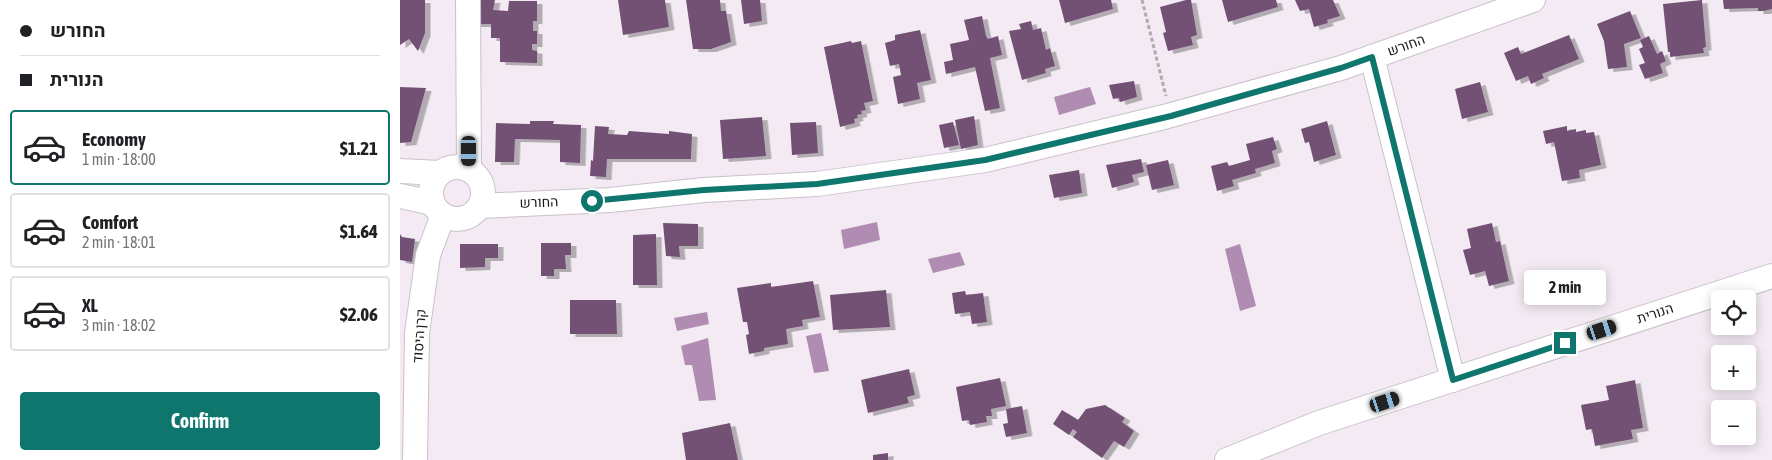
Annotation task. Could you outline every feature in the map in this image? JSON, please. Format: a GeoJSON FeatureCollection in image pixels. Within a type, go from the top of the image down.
{"type":"FeatureCollection","features":[{"type":"Feature","properties":{"kind":"street"},"geometry":{"type":"LineString","coordinates":[[468,0],[469,170]]}},
{"type":"Feature","properties":{"kind":"street","name":"החורש"},"geometry":{"type":"LineString","coordinates":[[480,206],[610,200],[704,190],[817,184],[985,160],[1171,116],[1341,68],[1532,0]]}},
{"type":"Feature","properties":{"kind":"street"},"geometry":{"type":"LineString","coordinates":[[1372,57],[1453,380]]}},
{"type":"Feature","properties":{"kind":"street"},"geometry":{"type":"LineString","coordinates":[[400,171],[440,173],[451,168],[469,170],[478,178],[483,186],[483,198],[480,206],[468,217],[460,219],[400,196]]}},
{"type":"Feature","properties":{"kind":"street"},"geometry":{"type":"LineString","coordinates":[[438,209],[432,186],[440,173]]}},
{"type":"Feature","properties":{"kind":"street","name":"קרן היסוד"},"geometry":{"type":"LineString","coordinates":[[415,460],[417,333],[428,255],[438,209]]}},
{"type":"Feature","properties":{"kind":"street","name":"הנורית"},"geometry":{"type":"LineString","coordinates":[[1226,460],[1319,423],[1772,276]]}},
{"type":"Feature","properties":{"kind":"path"},"geometry":{"type":"LineString","coordinates":[[1142,0],[1171,116]]}},
{"type":"Feature","properties":{"kind":"shaded area"},"geometry":{"type":"Polygon","coordinates":[[[1090,87],[1096,104],[1059,115],[1054,97],[1090,87]]]}},
{"type":"Feature","properties":{"kind":"shaded area"},"geometry":{"type":"Polygon","coordinates":[[[877,222],[880,240],[844,249],[841,230],[877,222]]]}},
{"type":"Feature","properties":{"kind":"shaded area"},"geometry":{"type":"Polygon","coordinates":[[[1240,244],[1256,306],[1240,311],[1225,249],[1240,244]]]}},
{"type":"Feature","properties":{"kind":"shaded area"},"geometry":{"type":"Polygon","coordinates":[[[960,252],[965,265],[933,273],[928,259],[960,252]]]}},
{"type":"Feature","properties":{"kind":"shaded area"},"geometry":{"type":"Polygon","coordinates":[[[707,312],[709,324],[677,331],[674,318],[707,312]]]}},
{"type":"Feature","properties":{"kind":"shaded area"},"geometry":{"type":"Polygon","coordinates":[[[821,333],[829,371],[814,373],[806,336],[821,333]]]}},
{"type":"Feature","properties":{"kind":"shaded area"},"geometry":{"type":"Polygon","coordinates":[[[708,338],[716,400],[699,401],[692,365],[685,365],[681,346],[708,338]]]}},
{"type":"Feature","properties":{"kind":"building"},"geometry":{"type":"Polygon","coordinates":[[[400,0],[425,0],[425,33],[418,51],[409,39],[400,45],[400,0]]]}},
{"type":"Feature","properties":{"kind":"building"},"geometry":{"type":"Polygon","coordinates":[[[475,0],[495,0],[493,10],[508,11],[509,1],[537,1],[537,21],[533,21],[533,31],[537,31],[537,44],[532,44],[532,50],[537,51],[537,63],[500,62],[500,38],[491,38],[491,24],[475,24],[475,0]]]}},
{"type":"Feature","properties":{"kind":"building"},"geometry":{"type":"Polygon","coordinates":[[[618,0],[665,0],[669,27],[623,35],[618,0]]]}},
{"type":"Feature","properties":{"kind":"building"},"geometry":{"type":"Polygon","coordinates":[[[686,0],[720,0],[721,11],[726,11],[731,42],[711,49],[693,49],[686,0]]]}},
{"type":"Feature","properties":{"kind":"building"},"geometry":{"type":"Polygon","coordinates":[[[741,0],[760,0],[762,21],[744,24],[741,0]]]}},
{"type":"Feature","properties":{"kind":"building"},"geometry":{"type":"Polygon","coordinates":[[[1059,0],[1111,0],[1113,9],[1065,23],[1059,0]]]}},
{"type":"Feature","properties":{"kind":"building"},"geometry":{"type":"Polygon","coordinates":[[[1191,0],[1197,35],[1191,37],[1193,45],[1168,51],[1163,33],[1166,32],[1160,7],[1191,0]]]}},
{"type":"Feature","properties":{"kind":"building"},"geometry":{"type":"Polygon","coordinates":[[[1222,0],[1276,0],[1278,7],[1228,22],[1222,0]]]}},
{"type":"Feature","properties":{"kind":"building"},"geometry":{"type":"Polygon","coordinates":[[[1295,0],[1333,0],[1340,16],[1327,20],[1328,23],[1314,27],[1309,9],[1300,11],[1295,0]]]}},
{"type":"Feature","properties":{"kind":"building"},"geometry":{"type":"Polygon","coordinates":[[[1702,0],[1706,47],[1703,48],[1704,53],[1670,57],[1663,4],[1702,0]]]}},
{"type":"Feature","properties":{"kind":"building"},"geometry":{"type":"Polygon","coordinates":[[[1723,0],[1772,0],[1772,9],[1758,11],[1758,8],[1724,9],[1723,0]]]}},
{"type":"Feature","properties":{"kind":"building"},"geometry":{"type":"Polygon","coordinates":[[[1630,11],[1641,38],[1624,44],[1627,67],[1608,69],[1604,41],[1597,24],[1630,11]]]}},
{"type":"Feature","properties":{"kind":"building"},"geometry":{"type":"Polygon","coordinates":[[[982,16],[986,36],[988,39],[998,36],[1002,55],[990,58],[1000,108],[985,111],[975,67],[946,74],[944,62],[953,60],[950,44],[969,40],[964,20],[982,16]]]}},
{"type":"Feature","properties":{"kind":"building"},"geometry":{"type":"Polygon","coordinates":[[[1031,21],[1033,30],[1041,28],[1046,50],[1050,48],[1055,66],[1045,69],[1046,73],[1022,80],[1009,31],[1021,29],[1019,24],[1031,21]]]}},
{"type":"Feature","properties":{"kind":"building"},"geometry":{"type":"Polygon","coordinates":[[[920,30],[931,80],[917,83],[920,99],[898,104],[893,77],[901,75],[899,64],[890,66],[885,43],[895,40],[895,35],[920,30]]]}},
{"type":"Feature","properties":{"kind":"building"},"geometry":{"type":"Polygon","coordinates":[[[1569,35],[1579,59],[1542,74],[1544,78],[1531,84],[1528,76],[1516,81],[1504,53],[1518,47],[1521,54],[1569,35]]]}},
{"type":"Feature","properties":{"kind":"building"},"geometry":{"type":"Polygon","coordinates":[[[1649,36],[1657,54],[1662,51],[1666,61],[1660,64],[1663,73],[1645,79],[1639,65],[1645,63],[1639,49],[1643,47],[1640,40],[1649,36]]]}},
{"type":"Feature","properties":{"kind":"building"},"geometry":{"type":"Polygon","coordinates":[[[851,41],[852,43],[861,41],[873,101],[864,103],[866,110],[861,111],[862,114],[857,115],[858,118],[854,119],[855,123],[840,127],[824,47],[851,41]]]}},
{"type":"Feature","properties":{"kind":"building"},"geometry":{"type":"Polygon","coordinates":[[[1134,81],[1137,97],[1120,102],[1119,98],[1113,99],[1109,85],[1134,81]]]}},
{"type":"Feature","properties":{"kind":"building"},"geometry":{"type":"Polygon","coordinates":[[[1480,82],[1488,112],[1462,119],[1455,89],[1480,82]]]}},
{"type":"Feature","properties":{"kind":"building"},"geometry":{"type":"Polygon","coordinates":[[[400,87],[426,88],[411,142],[400,143],[400,87]]]}},
{"type":"Feature","properties":{"kind":"building"},"geometry":{"type":"Polygon","coordinates":[[[974,116],[978,145],[961,149],[955,120],[974,116]]]}},
{"type":"Feature","properties":{"kind":"building"},"geometry":{"type":"Polygon","coordinates":[[[762,117],[766,156],[723,159],[720,120],[762,117]]]}},
{"type":"Feature","properties":{"kind":"building"},"geometry":{"type":"Polygon","coordinates":[[[530,121],[554,121],[553,124],[581,125],[580,163],[560,162],[560,140],[515,139],[514,162],[495,162],[496,123],[530,124],[530,121]]]}},
{"type":"Feature","properties":{"kind":"building"},"geometry":{"type":"Polygon","coordinates":[[[1327,121],[1336,155],[1314,162],[1309,142],[1305,143],[1301,129],[1327,121]]]}},
{"type":"Feature","properties":{"kind":"building"},"geometry":{"type":"Polygon","coordinates":[[[816,122],[818,153],[792,155],[790,123],[816,122]]]}},
{"type":"Feature","properties":{"kind":"building"},"geometry":{"type":"Polygon","coordinates":[[[953,122],[959,145],[944,148],[939,125],[953,122]]]}},
{"type":"Feature","properties":{"kind":"building"},"geometry":{"type":"Polygon","coordinates":[[[595,126],[609,127],[608,134],[627,135],[629,131],[669,134],[669,131],[692,134],[691,159],[607,159],[606,177],[590,176],[595,126]]]}},
{"type":"Feature","properties":{"kind":"building"},"geometry":{"type":"Polygon","coordinates":[[[1567,126],[1567,131],[1576,129],[1576,132],[1586,130],[1586,133],[1594,132],[1601,165],[1579,170],[1580,178],[1562,181],[1554,142],[1546,144],[1543,131],[1567,126]]]}},
{"type":"Feature","properties":{"kind":"building"},"geometry":{"type":"Polygon","coordinates":[[[1273,137],[1277,149],[1272,151],[1275,163],[1255,169],[1256,173],[1232,180],[1234,186],[1217,191],[1211,166],[1227,162],[1229,166],[1250,160],[1246,144],[1273,137]]]}},
{"type":"Feature","properties":{"kind":"building"},"geometry":{"type":"Polygon","coordinates":[[[1141,159],[1144,172],[1132,175],[1134,182],[1112,188],[1106,165],[1141,159]]]}},
{"type":"Feature","properties":{"kind":"building"},"geometry":{"type":"Polygon","coordinates":[[[1168,160],[1174,185],[1152,190],[1146,165],[1168,160]]]}},
{"type":"Feature","properties":{"kind":"building"},"geometry":{"type":"Polygon","coordinates":[[[1079,170],[1082,193],[1054,198],[1049,175],[1079,170]]]}},
{"type":"Feature","properties":{"kind":"building"},"geometry":{"type":"Polygon","coordinates":[[[663,223],[698,224],[698,246],[679,246],[680,257],[666,256],[663,223]]]}},
{"type":"Feature","properties":{"kind":"building"},"geometry":{"type":"Polygon","coordinates":[[[1492,223],[1496,242],[1500,241],[1509,281],[1489,286],[1485,271],[1470,275],[1463,250],[1471,248],[1467,229],[1492,223]]]}},
{"type":"Feature","properties":{"kind":"building"},"geometry":{"type":"Polygon","coordinates":[[[400,234],[402,237],[415,239],[412,262],[400,260],[400,234]]]}},
{"type":"Feature","properties":{"kind":"building"},"geometry":{"type":"Polygon","coordinates":[[[656,234],[657,285],[633,285],[633,235],[656,234]]]}},
{"type":"Feature","properties":{"kind":"building"},"geometry":{"type":"Polygon","coordinates":[[[541,243],[571,243],[571,255],[565,255],[566,269],[554,269],[554,276],[541,276],[541,243]]]}},
{"type":"Feature","properties":{"kind":"building"},"geometry":{"type":"Polygon","coordinates":[[[460,244],[498,244],[498,258],[485,258],[485,267],[460,268],[460,244]]]}},
{"type":"Feature","properties":{"kind":"building"},"geometry":{"type":"Polygon","coordinates":[[[813,281],[820,317],[802,320],[803,326],[786,329],[788,344],[764,348],[764,351],[749,354],[746,335],[749,334],[747,322],[743,322],[737,288],[771,283],[771,287],[813,281]]]}},
{"type":"Feature","properties":{"kind":"building"},"geometry":{"type":"Polygon","coordinates":[[[886,290],[890,327],[833,330],[830,295],[886,290]]]}},
{"type":"Feature","properties":{"kind":"building"},"geometry":{"type":"Polygon","coordinates":[[[965,291],[966,295],[983,293],[987,322],[972,324],[970,312],[955,314],[952,293],[965,291]]]}},
{"type":"Feature","properties":{"kind":"building"},"geometry":{"type":"Polygon","coordinates":[[[570,300],[616,300],[617,334],[570,334],[570,300]]]}},
{"type":"Feature","properties":{"kind":"building"},"geometry":{"type":"Polygon","coordinates":[[[909,369],[915,395],[907,397],[909,403],[868,413],[861,380],[909,369]]]}},
{"type":"Feature","properties":{"kind":"building"},"geometry":{"type":"Polygon","coordinates":[[[1000,378],[1006,406],[991,409],[992,416],[986,416],[987,422],[970,425],[969,420],[962,421],[956,387],[1000,378]]]}},
{"type":"Feature","properties":{"kind":"building"},"geometry":{"type":"Polygon","coordinates":[[[1635,380],[1643,428],[1631,430],[1633,439],[1595,446],[1592,429],[1586,430],[1581,405],[1609,400],[1606,386],[1635,380]]]}},
{"type":"Feature","properties":{"kind":"building"},"geometry":{"type":"Polygon","coordinates":[[[1105,405],[1125,418],[1122,422],[1134,431],[1124,447],[1114,441],[1102,458],[1073,437],[1077,432],[1073,429],[1069,435],[1053,424],[1062,410],[1078,420],[1086,409],[1105,405]]]}},
{"type":"Feature","properties":{"kind":"building"},"geometry":{"type":"Polygon","coordinates":[[[1022,406],[1027,433],[1006,437],[1003,424],[1008,423],[1006,409],[1022,406]]]}},
{"type":"Feature","properties":{"kind":"building"},"geometry":{"type":"Polygon","coordinates":[[[730,423],[738,460],[686,460],[682,433],[730,423]]]}},
{"type":"Feature","properties":{"kind":"building"},"geometry":{"type":"Polygon","coordinates":[[[888,453],[888,460],[873,460],[873,455],[888,453]]]}},
{"type":"Feature","properties":{"kind":"route"},"geometry":{"type":"LineString","coordinates":[[592,201],[704,190],[817,184],[985,160],[1171,116],[1341,68],[1372,57],[1453,380],[1565,343]]}}]}
